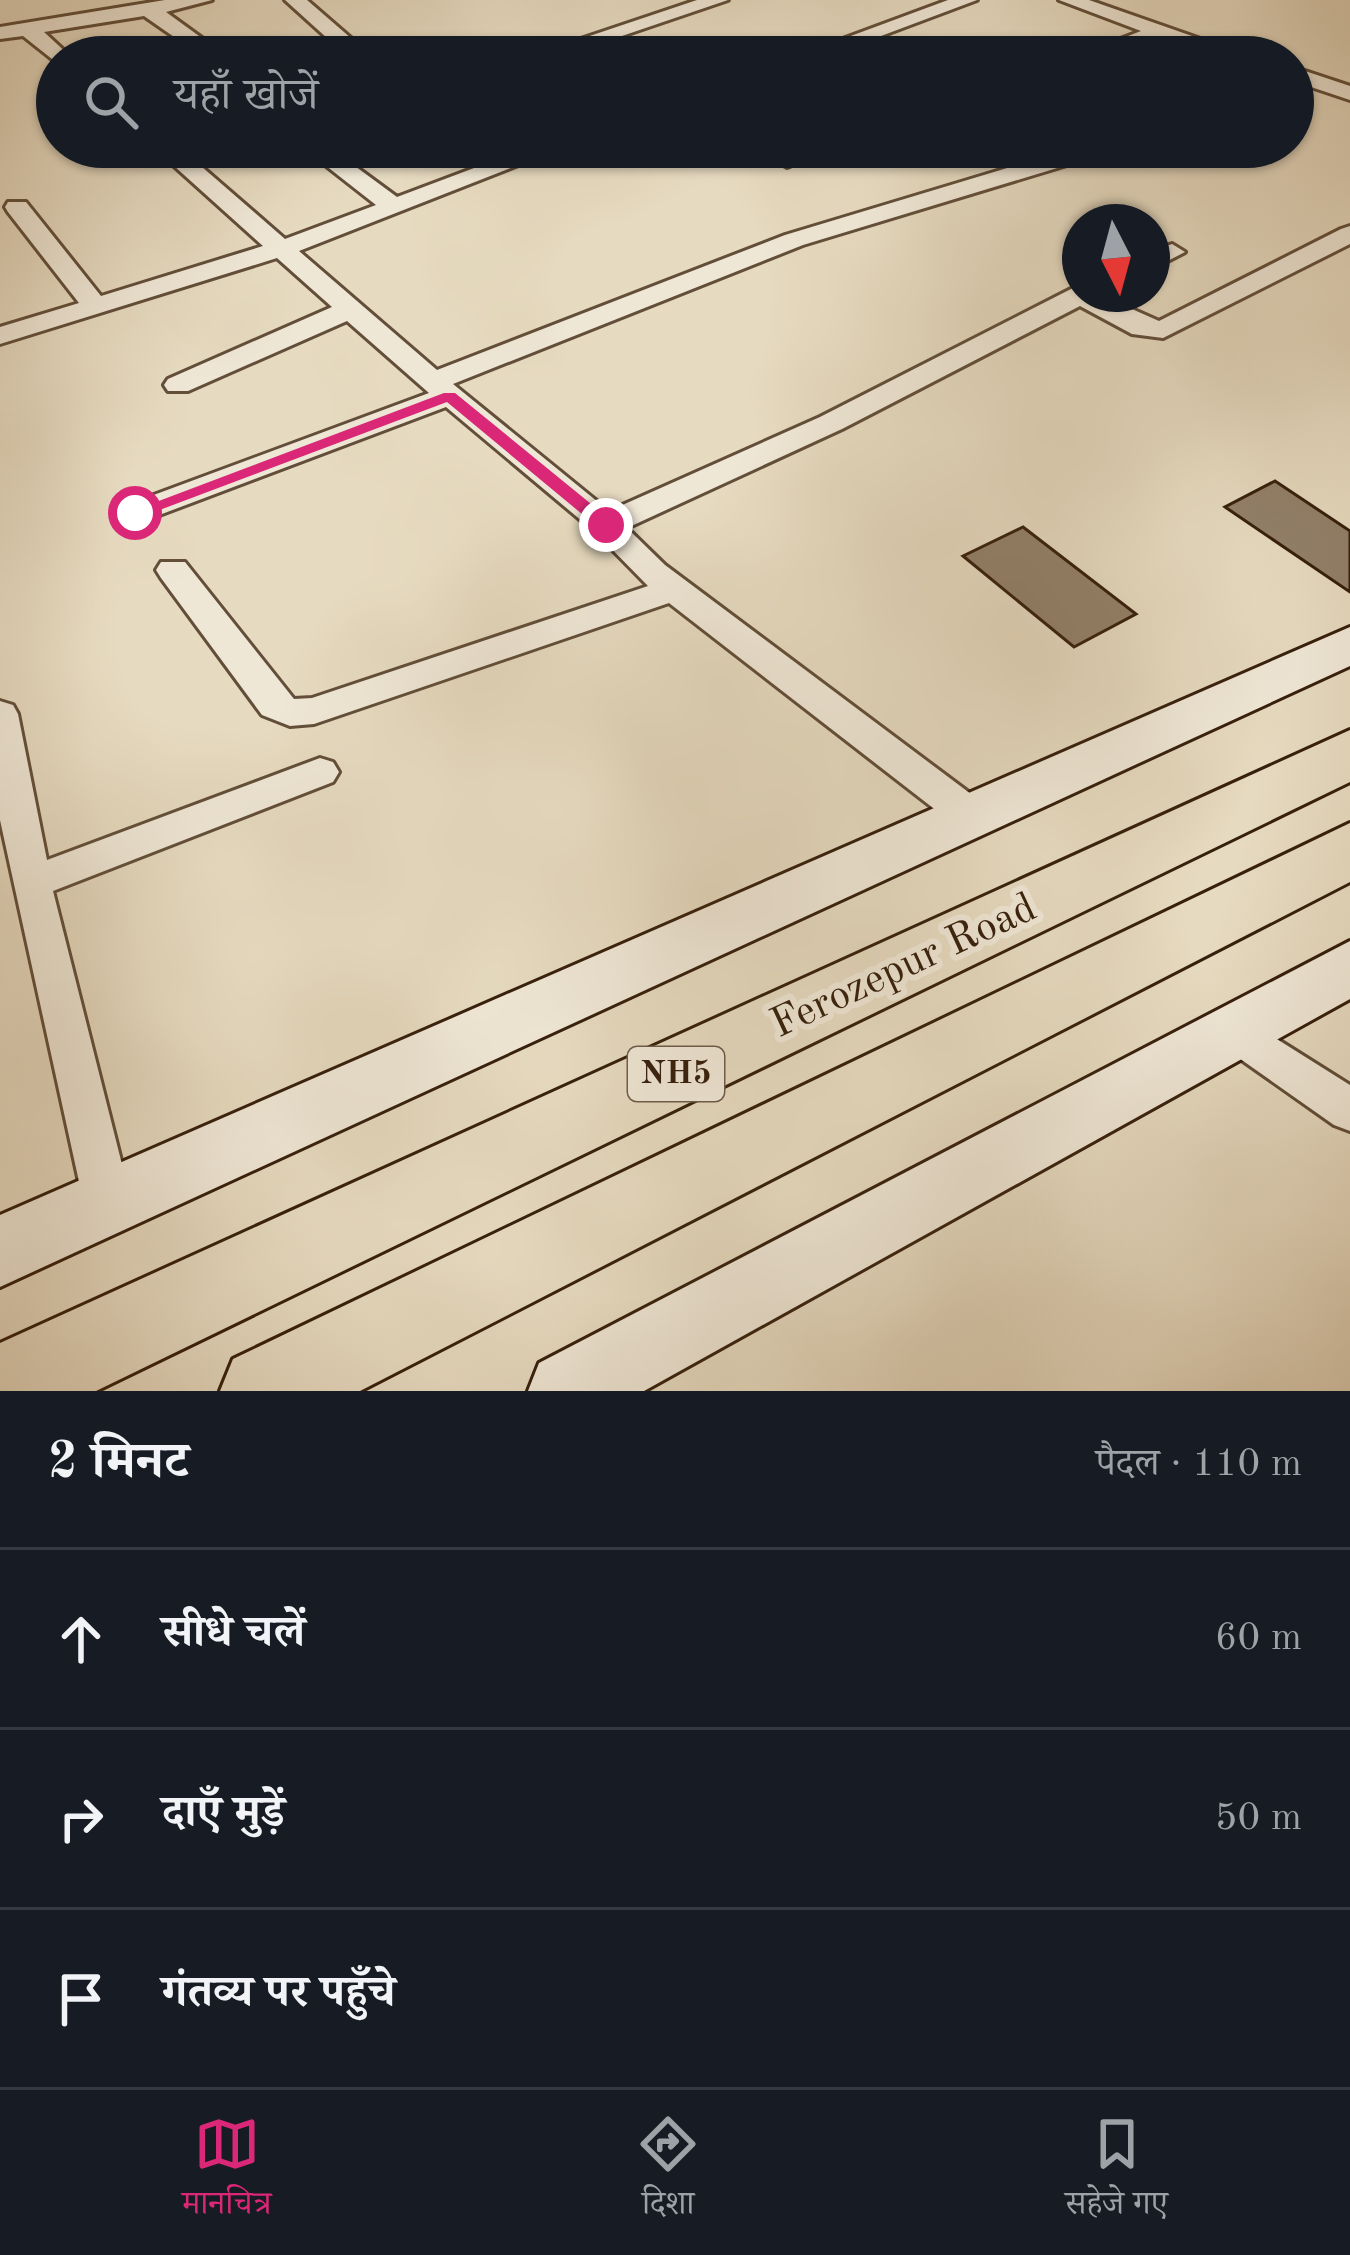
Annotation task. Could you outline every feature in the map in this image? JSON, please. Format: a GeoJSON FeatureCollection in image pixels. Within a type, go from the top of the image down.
{"type":"FeatureCollection","features":[{"type":"Feature","properties":{"kind":"highway","name":"Ferozepur Road"},"geometry":{"type":"LineString","coordinates":[[0,1390],[1350,754]]}},
{"type":"Feature","properties":{"kind":"highway"},"geometry":{"type":"LineString","coordinates":[[265,1391],[1350,850]]}},
{"type":"Feature","properties":{"kind":"main road"},"geometry":{"type":"LineString","coordinates":[[0,1251],[1350,645]]}},
{"type":"Feature","properties":{"kind":"main road"},"geometry":{"type":"LineString","coordinates":[[567,1391],[1350,968]]}},
{"type":"Feature","properties":{"kind":"street"},"geometry":{"type":"LineString","coordinates":[[0,14],[87,0]]}},
{"type":"Feature","properties":{"kind":"street"},"geometry":{"type":"LineString","coordinates":[[0,33],[202,0]]}},
{"type":"Feature","properties":{"kind":"street"},"geometry":{"type":"LineString","coordinates":[[295,0],[337,36]]}},
{"type":"Feature","properties":{"kind":"street"},"geometry":{"type":"LineString","coordinates":[[604,36],[718,0]]}},
{"type":"Feature","properties":{"kind":"street"},"geometry":{"type":"LineString","coordinates":[[865,36],[967,0]]}},
{"type":"Feature","properties":{"kind":"street"},"geometry":{"type":"LineString","coordinates":[[1069,0],[1176,36]]}},
{"type":"Feature","properties":{"kind":"street"},"geometry":{"type":"LineString","coordinates":[[148,9],[187,36]]}},
{"type":"Feature","properties":{"kind":"street"},"geometry":{"type":"LineString","coordinates":[[27,29],[36,37]]}},
{"type":"Feature","properties":{"kind":"street"},"geometry":{"type":"LineString","coordinates":[[1146,36],[1161,31]]}},
{"type":"Feature","properties":{"kind":"street"},"geometry":{"type":"LineString","coordinates":[[1314,81],[1350,93]]}},
{"type":"Feature","properties":{"kind":"street"},"geometry":{"type":"LineString","coordinates":[[1314,85],[1320,83]]}},
{"type":"Feature","properties":{"kind":"street"},"geometry":{"type":"LineString","coordinates":[[190,168],[441,389],[606,525],[674,589],[969,814]]}},
{"type":"Feature","properties":{"kind":"street"},"geometry":{"type":"LineString","coordinates":[[342,168],[392,205]]}},
{"type":"Feature","properties":{"kind":"street"},"geometry":{"type":"LineString","coordinates":[[0,336],[283,248],[494,168]]}},
{"type":"Feature","properties":{"kind":"street"},"geometry":{"type":"LineString","coordinates":[[135,513],[794,240],[1032,168]]}},
{"type":"Feature","properties":{"kind":"street"},"geometry":{"type":"LineString","coordinates":[[17,207],[97,308]]}},
{"type":"Feature","properties":{"kind":"street"},"geometry":{"type":"LineString","coordinates":[[1112,312],[1142,328],[1163,330],[1350,234]]}},
{"type":"Feature","properties":{"kind":"street"},"geometry":{"type":"LineString","coordinates":[[606,525],[831,423],[1062,305]]}},
{"type":"Feature","properties":{"kind":"street"},"geometry":{"type":"LineString","coordinates":[[178,385],[353,308]]}},
{"type":"Feature","properties":{"kind":"street"},"geometry":{"type":"LineString","coordinates":[[173,570],[275,706],[290,713],[314,711],[674,589]]}},
{"type":"Feature","properties":{"kind":"street"},"geometry":{"type":"LineString","coordinates":[[0,714],[31,883],[107,1200]]}},
{"type":"Feature","properties":{"kind":"street"},"geometry":{"type":"LineString","coordinates":[[31,883],[320,772]]}},
{"type":"Feature","properties":{"kind":"street"},"geometry":{"type":"LineString","coordinates":[[1234,1031],[1350,1110]]}},
{"type":"Feature","properties":{"kind":"building"},"geometry":{"type":"Polygon","coordinates":[[[1275,481],[1350,531],[1350,592],[1225,507],[1275,481]]]}},
{"type":"Feature","properties":{"kind":"building"},"geometry":{"type":"Polygon","coordinates":[[[1023,527],[1136,614],[1074,647],[963,556],[1023,527]]]}},
{"type":"Feature","properties":{"kind":"route"},"geometry":{"type":"LineString","coordinates":[[135,513],[449,396],[606,525]]}}]}
